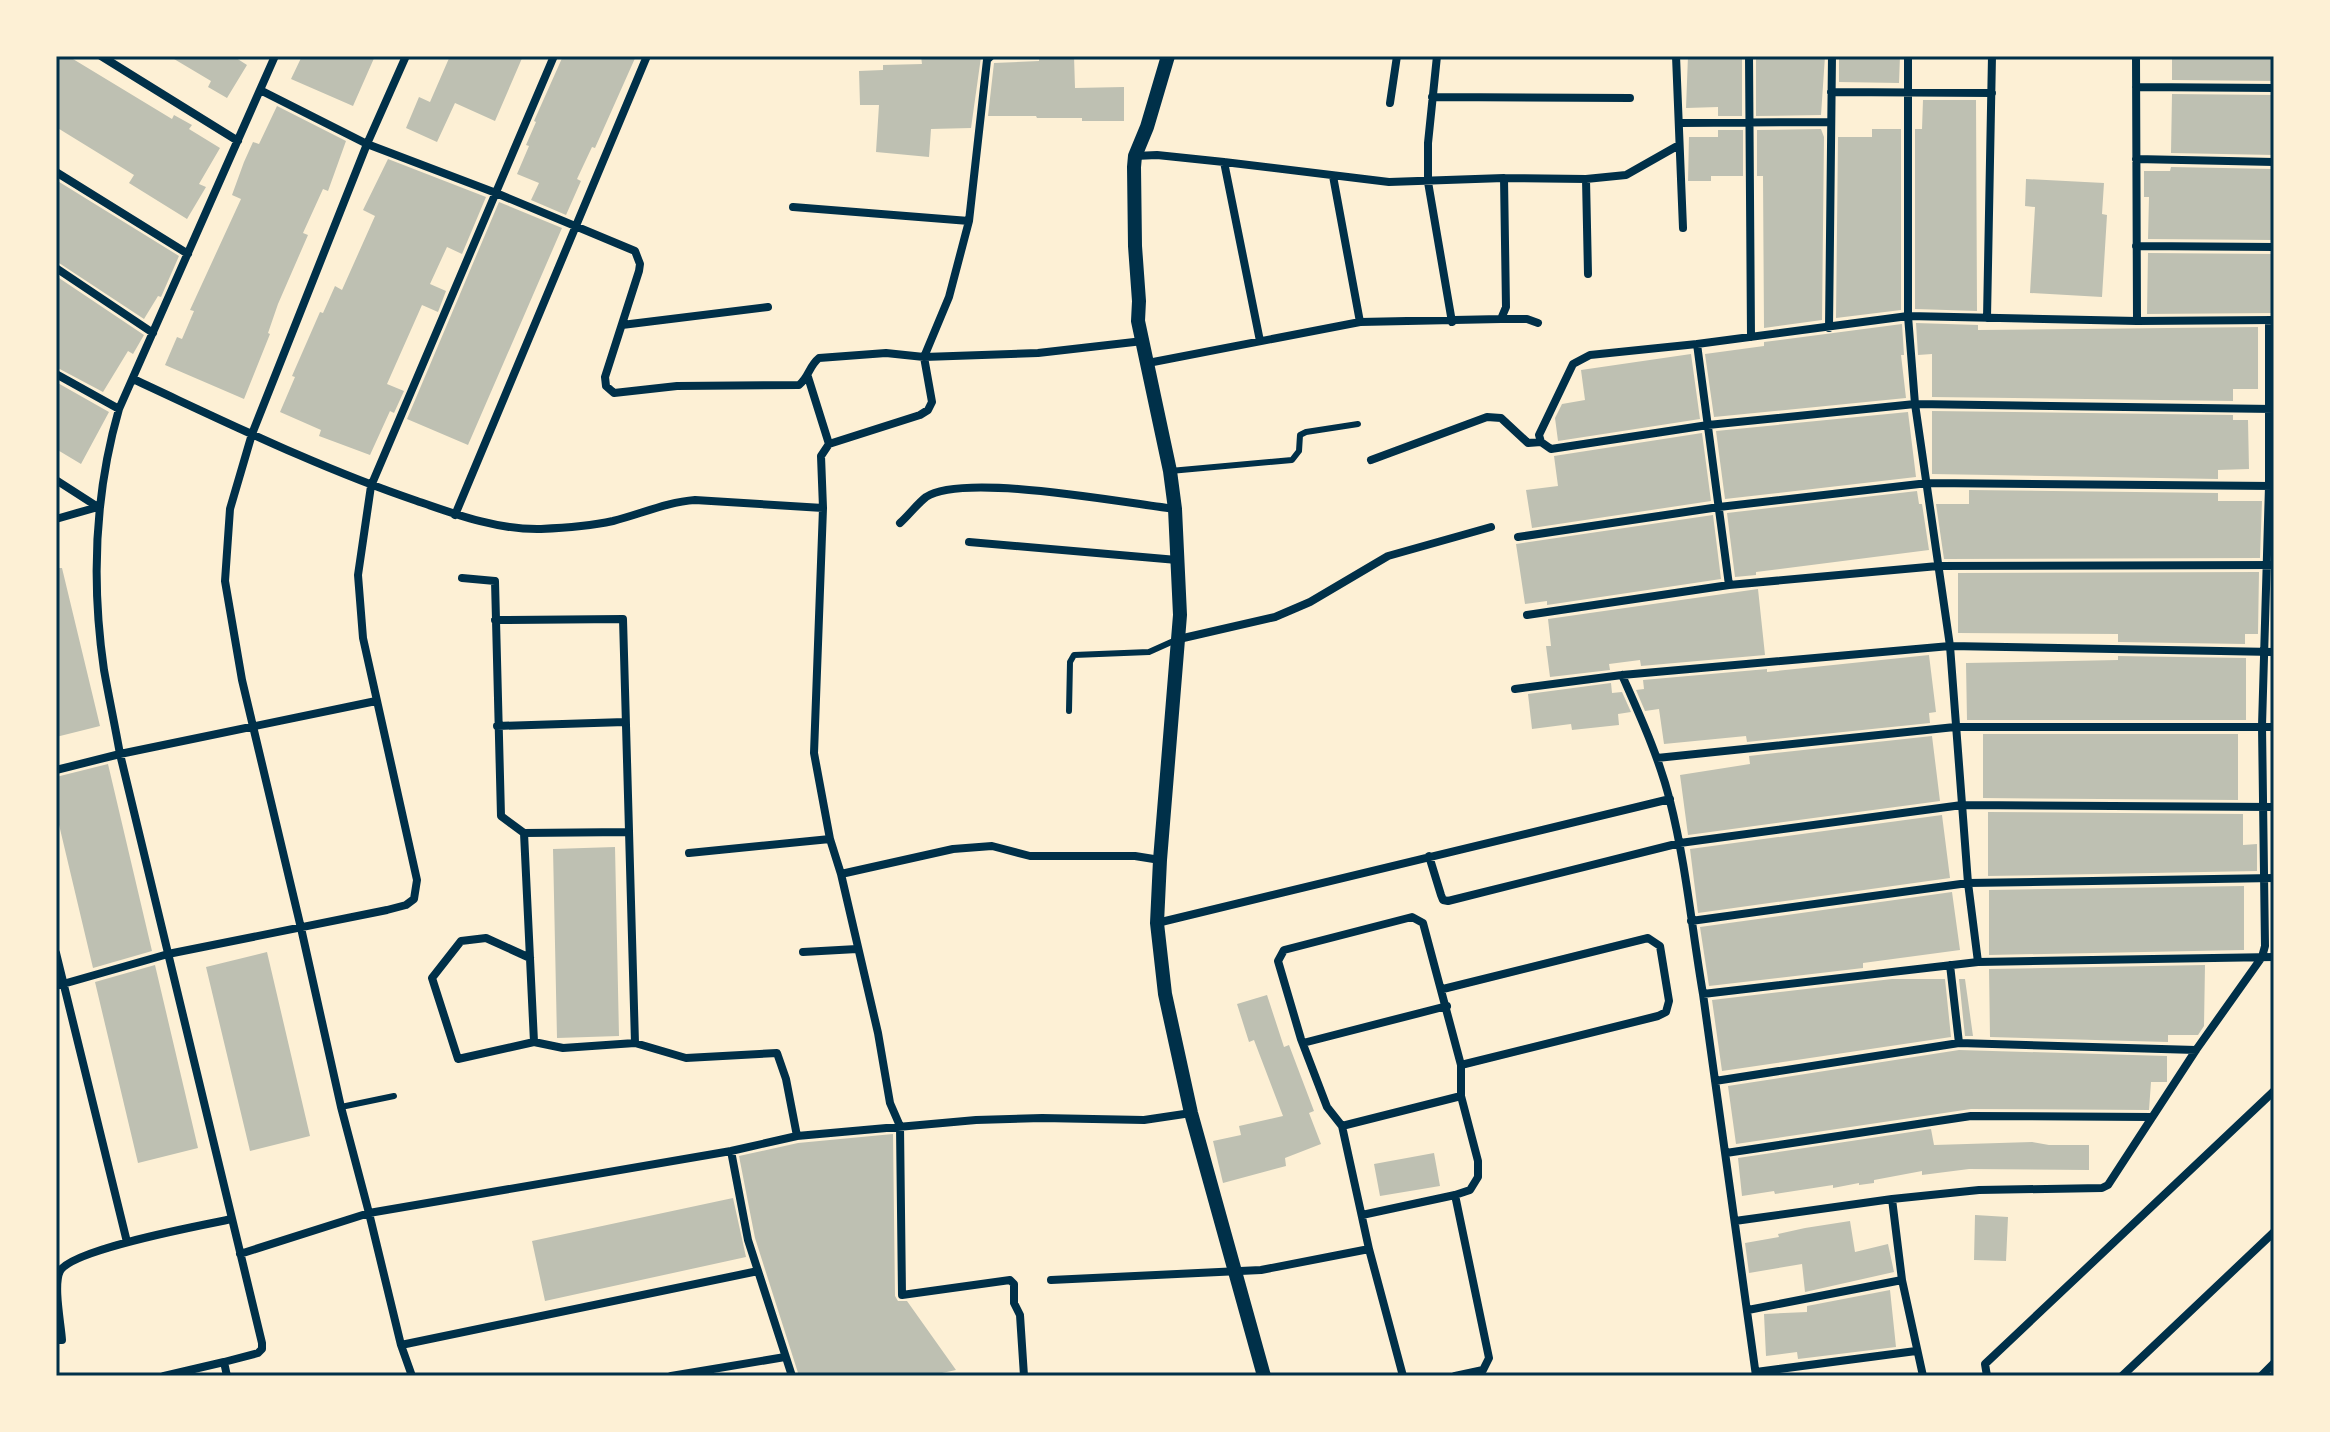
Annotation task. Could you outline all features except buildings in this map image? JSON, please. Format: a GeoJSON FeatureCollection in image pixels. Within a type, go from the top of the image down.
{"type":"FeatureCollection","features":[{"type":"Feature","properties":{"kind":"street"},"geometry":{"type":"LineString","coordinates":[[101,56],[238,141]]}},
{"type":"Feature","properties":{"kind":"street"},"geometry":{"type":"LineString","coordinates":[[164,1376],[258,1353],[262,1349],[120,754],[105,672],[96,593],[98,507],[107,449],[119,409],[275,56]]}},
{"type":"Feature","properties":{"kind":"street"},"geometry":{"type":"LineString","coordinates":[[406,56],[367,144],[252,434],[230,509],[225,581],[242,680],[341,1107],[401,1345],[412,1376]]}},
{"type":"Feature","properties":{"kind":"street"},"geometry":{"type":"LineString","coordinates":[[60,985],[168,954],[387,910],[406,905],[414,899],[417,880],[363,638],[358,575],[371,486],[554,56]]}},
{"type":"Feature","properties":{"kind":"street"},"geometry":{"type":"LineString","coordinates":[[455,515],[647,56]]}},
{"type":"Feature","properties":{"kind":"street"},"geometry":{"type":"LineString","coordinates":[[991,56],[987,60],[969,221],[949,297],[924,357],[932,402],[928,410],[829,444],[821,456],[823,508],[814,753],[830,839],[878,1033],[890,1103],[900,1126],[902,1295],[1010,1280],[1014,1284],[1014,1303],[1020,1315],[1024,1376]]}},
{"type":"Feature","properties":{"kind":"street"},"geometry":{"type":"LineString","coordinates":[[1168,56],[1135,156],[1138,321],[1170,471],[1177,560],[1179,639],[1157,923],[1165,994],[1191,1113],[1264,1376]]}},
{"type":"Feature","properties":{"kind":"street"},"geometry":{"type":"LineString","coordinates":[[1390,103],[1397,56]]}},
{"type":"Feature","properties":{"kind":"street"},"geometry":{"type":"LineString","coordinates":[[1437,56],[1428,143],[1428,182],[1452,322]]}},
{"type":"Feature","properties":{"kind":"street"},"geometry":{"type":"LineString","coordinates":[[1676,56],[1683,228]]}},
{"type":"Feature","properties":{"kind":"street"},"geometry":{"type":"LineString","coordinates":[[1749,56],[1751,337]]}},
{"type":"Feature","properties":{"kind":"street"},"geometry":{"type":"LineString","coordinates":[[1829,328],[1832,56]]}},
{"type":"Feature","properties":{"kind":"street"},"geometry":{"type":"LineString","coordinates":[[1908,56],[1908,316],[1915,404],[1950,646],[1968,883],[1978,962]]}},
{"type":"Feature","properties":{"kind":"street"},"geometry":{"type":"LineString","coordinates":[[1987,318],[1992,56]]}},
{"type":"Feature","properties":{"kind":"street"},"geometry":{"type":"LineString","coordinates":[[2136,56],[2137,321]]}},
{"type":"Feature","properties":{"kind":"street"},"geometry":{"type":"LineString","coordinates":[[2136,87],[2274,88]]}},
{"type":"Feature","properties":{"kind":"street"},"geometry":{"type":"LineString","coordinates":[[260,90],[367,144],[635,251],[639,271],[605,377],[606,386],[614,393],[689,386],[799,385],[808,377],[812,364],[819,358],[886,353],[924,357],[1038,353],[1143,341]]}},
{"type":"Feature","properties":{"kind":"street"},"geometry":{"type":"LineString","coordinates":[[1831,92],[1992,93]]}},
{"type":"Feature","properties":{"kind":"street"},"geometry":{"type":"LineString","coordinates":[[1432,97],[1630,98]]}},
{"type":"Feature","properties":{"kind":"street"},"geometry":{"type":"LineString","coordinates":[[1680,123],[1831,122]]}},
{"type":"Feature","properties":{"kind":"street"},"geometry":{"type":"LineString","coordinates":[[1135,156],[1157,155],[1389,182],[1586,179],[1626,175],[1679,145]]}},
{"type":"Feature","properties":{"kind":"street"},"geometry":{"type":"LineString","coordinates":[[2136,159],[2274,162]]}},
{"type":"Feature","properties":{"kind":"street"},"geometry":{"type":"LineString","coordinates":[[1224,162],[1260,341]]}},
{"type":"Feature","properties":{"kind":"street"},"geometry":{"type":"LineString","coordinates":[[56,172],[188,254]]}},
{"type":"Feature","properties":{"kind":"street"},"geometry":{"type":"LineString","coordinates":[[1333,176],[1360,322]]}},
{"type":"Feature","properties":{"kind":"street"},"geometry":{"type":"LineString","coordinates":[[1501,319],[1506,307],[1504,178]]}},
{"type":"Feature","properties":{"kind":"street"},"geometry":{"type":"LineString","coordinates":[[1586,179],[1588,274]]}},
{"type":"Feature","properties":{"kind":"street"},"geometry":{"type":"LineString","coordinates":[[793,207],[969,221]]}},
{"type":"Feature","properties":{"kind":"street"},"geometry":{"type":"LineString","coordinates":[[2136,246],[2274,247]]}},
{"type":"Feature","properties":{"kind":"street"},"geometry":{"type":"LineString","coordinates":[[56,268],[153,333]]}},
{"type":"Feature","properties":{"kind":"street"},"geometry":{"type":"LineString","coordinates":[[622,325],[768,307]]}},
{"type":"Feature","properties":{"kind":"street"},"geometry":{"type":"LineString","coordinates":[[1541,442],[1540,428],[1573,364],[1590,355],[1908,316],[2137,321],[2272,320],[2269,652],[2262,726],[2263,807],[2269,878],[2262,957],[2151,1117],[2113,1180],[2102,1188],[1979,1190],[1735,1221]]}},
{"type":"Feature","properties":{"kind":"street"},"geometry":{"type":"LineString","coordinates":[[1148,363],[1360,322],[1520,318],[1538,323]]}},
{"type":"Feature","properties":{"kind":"street"},"geometry":{"type":"LineString","coordinates":[[1697,344],[1729,585]]}},
{"type":"Feature","properties":{"kind":"street"},"geometry":{"type":"LineString","coordinates":[[56,374],[119,409]]}},
{"type":"Feature","properties":{"kind":"street"},"geometry":{"type":"LineString","coordinates":[[808,377],[829,444]]}},
{"type":"Feature","properties":{"kind":"street"},"geometry":{"type":"LineString","coordinates":[[133,379],[371,486],[455,515],[498,526],[542,529],[611,522],[678,501],[695,500],[823,508]]}},
{"type":"Feature","properties":{"kind":"street"},"geometry":{"type":"LineString","coordinates":[[1371,460],[1487,417],[1501,418],[1528,443],[1541,442],[1551,449],[1708,425],[1915,404],[2271,409]]}},
{"type":"Feature","properties":{"kind":"street"},"geometry":{"type":"LineString","coordinates":[[56,480],[98,507]]}},
{"type":"Feature","properties":{"kind":"street"},"geometry":{"type":"LineString","coordinates":[[1518,537],[1719,507],[1928,483],[2272,486]]}},
{"type":"Feature","properties":{"kind":"street"},"geometry":{"type":"LineString","coordinates":[[900,523],[925,498],[966,486],[1008,488],[1175,509]]}},
{"type":"Feature","properties":{"kind":"street"},"geometry":{"type":"LineString","coordinates":[[56,519],[98,507]]}},
{"type":"Feature","properties":{"kind":"street"},"geometry":{"type":"LineString","coordinates":[[1179,639],[1275,617],[1310,602],[1388,556],[1491,527]]}},
{"type":"Feature","properties":{"kind":"street"},"geometry":{"type":"LineString","coordinates":[[969,542],[1177,560]]}},
{"type":"Feature","properties":{"kind":"street"},"geometry":{"type":"LineString","coordinates":[[1527,615],[1729,585],[1938,566],[2270,565]]}},
{"type":"Feature","properties":{"kind":"street"},"geometry":{"type":"LineString","coordinates":[[462,578],[495,581],[501,816],[524,833],[629,832]]}},
{"type":"Feature","properties":{"kind":"street"},"geometry":{"type":"LineString","coordinates":[[495,620],[623,619],[635,1043]]}},
{"type":"Feature","properties":{"kind":"street"},"geometry":{"type":"LineString","coordinates":[[1515,689],[1622,675],[1950,646],[2269,652]]}},
{"type":"Feature","properties":{"kind":"street"},"geometry":{"type":"LineString","coordinates":[[1622,675],[1657,758],[1680,843],[1756,1374],[1916,1351]]}},
{"type":"Feature","properties":{"kind":"street"},"geometry":{"type":"LineString","coordinates":[[56,770],[376,701]]}},
{"type":"Feature","properties":{"kind":"street"},"geometry":{"type":"LineString","coordinates":[[497,726],[625,722]]}},
{"type":"Feature","properties":{"kind":"street"},"geometry":{"type":"LineString","coordinates":[[1657,758],[1955,727],[2274,727]]}},
{"type":"Feature","properties":{"kind":"street"},"geometry":{"type":"LineString","coordinates":[[1157,923],[1670,799]]}},
{"type":"Feature","properties":{"kind":"street"},"geometry":{"type":"LineString","coordinates":[[1429,856],[1443,900],[1448,901],[1680,843],[1962,805],[2274,807]]}},
{"type":"Feature","properties":{"kind":"street"},"geometry":{"type":"LineString","coordinates":[[524,833],[534,1042]]}},
{"type":"Feature","properties":{"kind":"street"},"geometry":{"type":"LineString","coordinates":[[689,853],[830,839]]}},
{"type":"Feature","properties":{"kind":"street"},"geometry":{"type":"LineString","coordinates":[[841,874],[953,849],[992,846],[1030,856],[1135,856],[1160,860]]}},
{"type":"Feature","properties":{"kind":"street"},"geometry":{"type":"LineString","coordinates":[[1691,921],[1968,883],[2269,878]]}},
{"type":"Feature","properties":{"kind":"street"},"geometry":{"type":"LineString","coordinates":[[1362,1215],[1455,1195],[1470,1190],[1478,1177],[1478,1161],[1461,1096],[1461,1065],[1443,989],[1423,923],[1412,917],[1284,950],[1278,961],[1278,969],[1327,1107],[1342,1126],[1369,1249],[1403,1376]]}},
{"type":"Feature","properties":{"kind":"street"},"geometry":{"type":"LineString","coordinates":[[530,958],[486,938],[461,941],[432,978],[458,1059],[534,1042],[563,1048],[635,1043],[686,1058],[777,1053],[786,1079],[797,1136]]}},
{"type":"Feature","properties":{"kind":"street"},"geometry":{"type":"LineString","coordinates":[[1443,989],[1648,938],[1660,946],[1669,1001],[1666,1012],[1461,1065]]}},
{"type":"Feature","properties":{"kind":"street"},"geometry":{"type":"LineString","coordinates":[[803,952],[857,949]]}},
{"type":"Feature","properties":{"kind":"street"},"geometry":{"type":"LineString","coordinates":[[56,953],[60,985],[127,1242]]}},
{"type":"Feature","properties":{"kind":"street"},"geometry":{"type":"LineString","coordinates":[[1703,994],[1978,962],[2274,957]]}},
{"type":"Feature","properties":{"kind":"street"},"geometry":{"type":"LineString","coordinates":[[1950,965],[1959,1043]]}},
{"type":"Feature","properties":{"kind":"street"},"geometry":{"type":"LineString","coordinates":[[1303,1043],[1447,1006]]}},
{"type":"Feature","properties":{"kind":"street"},"geometry":{"type":"LineString","coordinates":[[1715,1081],[1959,1043],[2196,1050]]}},
{"type":"Feature","properties":{"kind":"street"},"geometry":{"type":"LineString","coordinates":[[1987,1376],[1985,1364],[2274,1091]]}},
{"type":"Feature","properties":{"kind":"street"},"geometry":{"type":"LineString","coordinates":[[1342,1126],[1461,1096]]}},
{"type":"Feature","properties":{"kind":"street"},"geometry":{"type":"LineString","coordinates":[[240,1254],[369,1213],[731,1151],[797,1136],[900,1126],[1042,1118],[1144,1120],[1191,1113]]}},
{"type":"Feature","properties":{"kind":"street"},"geometry":{"type":"LineString","coordinates":[[1726,1153],[1971,1116],[2151,1117]]}},
{"type":"Feature","properties":{"kind":"street"},"geometry":{"type":"LineString","coordinates":[[731,1151],[745,1227],[792,1376]]}},
{"type":"Feature","properties":{"kind":"street"},"geometry":{"type":"LineString","coordinates":[[1455,1195],[1489,1358],[1483,1370],[1455,1376]]}},
{"type":"Feature","properties":{"kind":"street"},"geometry":{"type":"LineString","coordinates":[[1892,1199],[1902,1280],[1923,1376]]}},
{"type":"Feature","properties":{"kind":"street"},"geometry":{"type":"LineString","coordinates":[[56,1340],[62,1340],[58,1281],[61,1270],[69,1263],[127,1242],[232,1219]]}},
{"type":"Feature","properties":{"kind":"street"},"geometry":{"type":"LineString","coordinates":[[2122,1376],[2274,1232]]}},
{"type":"Feature","properties":{"kind":"street"},"geometry":{"type":"LineString","coordinates":[[1051,1280],[1261,1270],[1369,1249]]}},
{"type":"Feature","properties":{"kind":"street"},"geometry":{"type":"LineString","coordinates":[[401,1345],[758,1271]]}},
{"type":"Feature","properties":{"kind":"street"},"geometry":{"type":"LineString","coordinates":[[1748,1310],[1902,1280]]}},
{"type":"Feature","properties":{"kind":"street"},"geometry":{"type":"LineString","coordinates":[[671,1376],[785,1357]]}},
{"type":"Feature","properties":{"kind":"street"},"geometry":{"type":"LineString","coordinates":[[224,1362],[227,1376]]}},
{"type":"Feature","properties":{"kind":"street"},"geometry":{"type":"LineString","coordinates":[[2261,1376],[2274,1363]]}},
{"type":"Feature","properties":{"kind":"lane"},"geometry":{"type":"LineString","coordinates":[[1170,471],[1292,460],[1299,451],[1300,435],[1358,424]]}},
{"type":"Feature","properties":{"kind":"lane"},"geometry":{"type":"LineString","coordinates":[[1069,711],[1070,662],[1074,655],[1149,652],[1179,639]]}},
{"type":"Feature","properties":{"kind":"lane"},"geometry":{"type":"LineString","coordinates":[[341,1107],[394,1096]]}}]}
